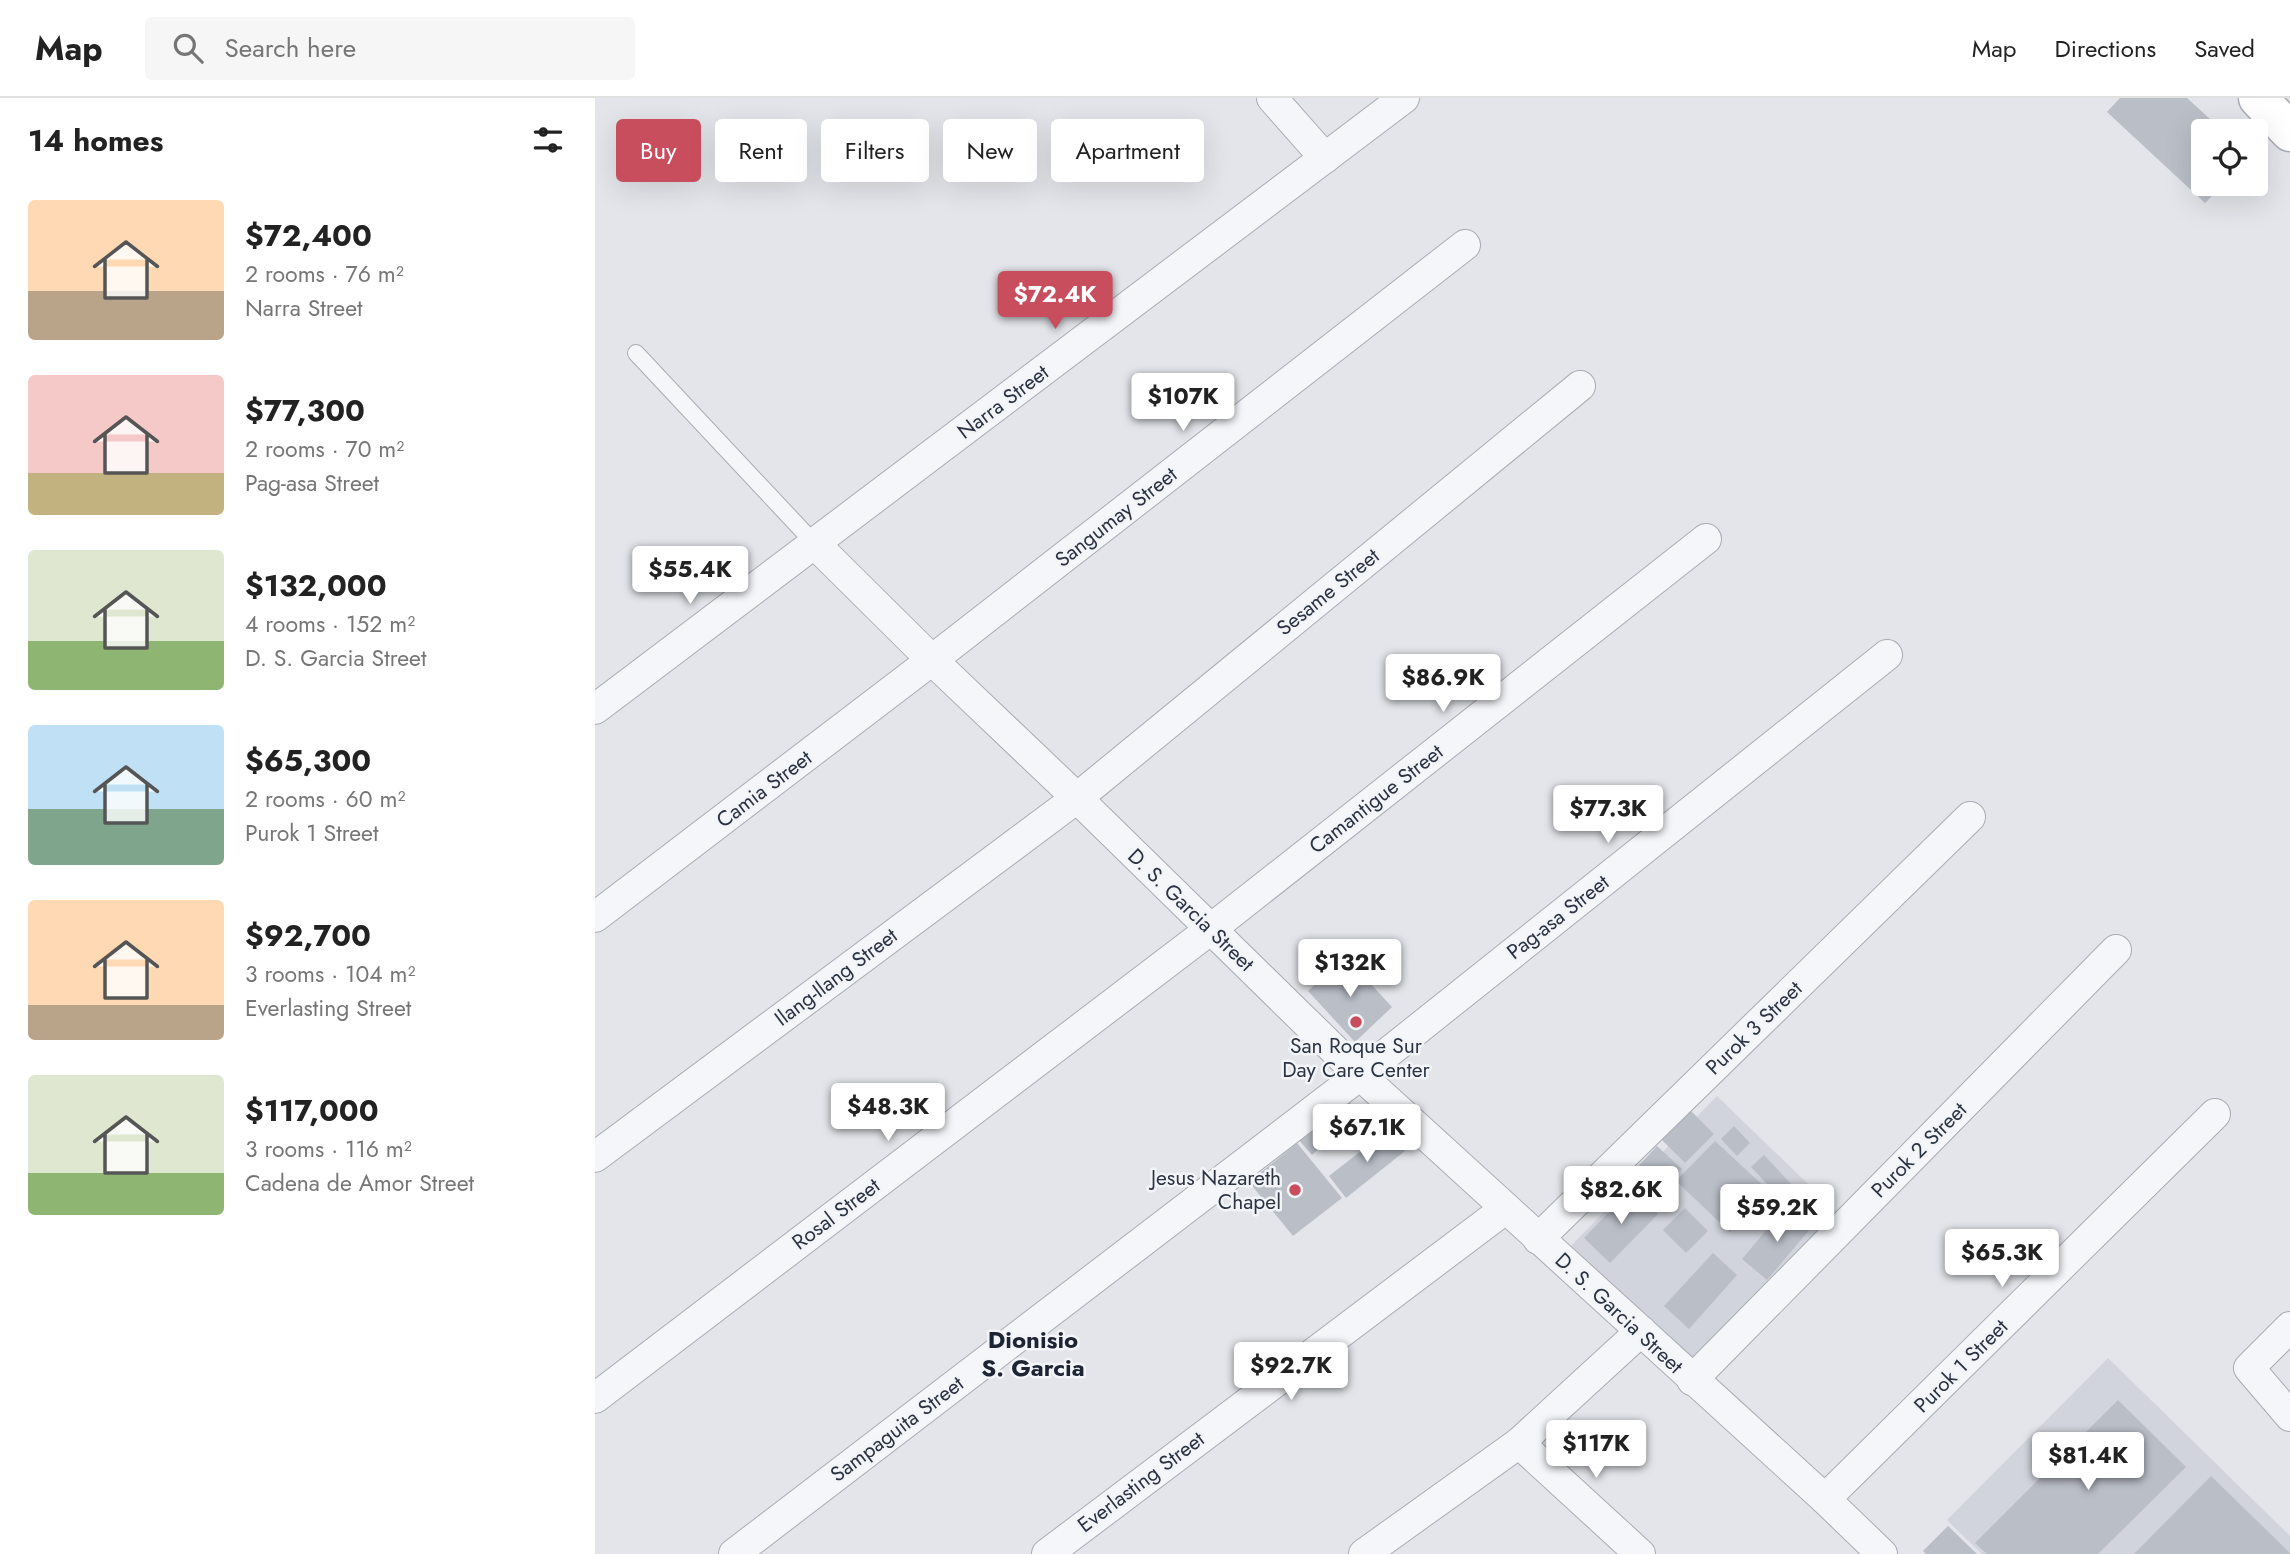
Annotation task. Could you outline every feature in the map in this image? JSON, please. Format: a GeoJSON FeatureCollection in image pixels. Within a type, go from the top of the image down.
{"type":"FeatureCollection","features":[{"type":"Feature","properties":{"kind":"main road"},"geometry":{"type":"LineString","coordinates":[[2258,98],[2290,132]]}},
{"type":"Feature","properties":{"kind":"street"},"geometry":{"type":"LineString","coordinates":[[1272,98],[1325,158]]}},
{"type":"Feature","properties":{"kind":"street","name":"Narra Street"},"geometry":{"type":"LineString","coordinates":[[595,709],[1404,98]]}},
{"type":"Feature","properties":{"kind":"street","name":"Sangumay Street"},"geometry":{"type":"LineString","coordinates":[[932,660],[1465,245]]}},
{"type":"Feature","properties":{"kind":"street","name":"Sesame Street"},"geometry":{"type":"LineString","coordinates":[[1077,798],[1580,386]]}},
{"type":"Feature","properties":{"kind":"street","name":"Camantigue Street"},"geometry":{"type":"LineString","coordinates":[[1211,929],[1706,539]]}},
{"type":"Feature","properties":{"kind":"street","name":"D. S. Garcia Street"},"geometry":{"type":"LineString","coordinates":[[815,544],[1360,1075],[1882,1554]]}},
{"type":"Feature","properties":{"kind":"street","name":"Pag-asa Street"},"geometry":{"type":"LineString","coordinates":[[1360,1075],[1888,655]]}},
{"type":"Feature","properties":{"kind":"street","name":"Camia Street"},"geometry":{"type":"LineString","coordinates":[[595,917],[932,660]]}},
{"type":"Feature","properties":{"kind":"street","name":"Ilang-Ilang Street"},"geometry":{"type":"LineString","coordinates":[[595,1157],[1077,798]]}},
{"type":"Feature","properties":{"kind":"street","name":"Purok 3 Street"},"geometry":{"type":"LineString","coordinates":[[1538,1239],[1970,817]]}},
{"type":"Feature","properties":{"kind":"street","name":"Rosal Street"},"geometry":{"type":"LineString","coordinates":[[595,1398],[1211,929]]}},
{"type":"Feature","properties":{"kind":"street","name":"Purok 2 Street"},"geometry":{"type":"LineString","coordinates":[[1692,1380],[2116,950]]}},
{"type":"Feature","properties":{"kind":"street","name":"Sampaguita Street"},"geometry":{"type":"LineString","coordinates":[[734,1554],[1360,1075]]}},
{"type":"Feature","properties":{"kind":"street","name":"Purok 1 Street"},"geometry":{"type":"LineString","coordinates":[[1825,1499],[2215,1114]]}},
{"type":"Feature","properties":{"kind":"street","name":"Everlasting Street"},"geometry":{"type":"LineString","coordinates":[[1047,1554],[1505,1209]]}},
{"type":"Feature","properties":{"kind":"street"},"geometry":{"type":"LineString","coordinates":[[2290,1327],[2249,1368],[2290,1416]]}},
{"type":"Feature","properties":{"kind":"street"},"geometry":{"type":"LineString","coordinates":[[1364,1554],[1518,1443],[1641,1331]]}},
{"type":"Feature","properties":{"kind":"street"},"geometry":{"type":"LineString","coordinates":[[1518,1443],[1640,1554]]}},
{"type":"Feature","properties":{"kind":"lane"},"geometry":{"type":"LineString","coordinates":[[636,353],[815,544]]}},
{"type":"Feature","properties":{"kind":"shaded area"},"geometry":{"type":"Polygon","coordinates":[[[1717,1096],[1836,1211],[1690,1360],[1571,1246],[1717,1096]]]}},
{"type":"Feature","properties":{"kind":"shaded area"},"geometry":{"type":"Polygon","coordinates":[[[2108,1358],[2290,1536],[2290,1554],[1982,1554],[1947,1520],[2108,1358]]]}},
{"type":"Feature","properties":{"kind":"building"},"geometry":{"type":"Polygon","coordinates":[[[2120,98],[2187,98],[2210,119],[2191,119],[2191,190],[2107,112],[2120,98]]]}},
{"type":"Feature","properties":{"kind":"building"},"geometry":{"type":"Polygon","coordinates":[[[2197,196],[2212,196],[2205,203],[2197,196]]]}},
{"type":"Feature","properties":{"kind":"building"},"geometry":{"type":"Polygon","coordinates":[[[1345,956],[1392,1007],[1355,1042],[1308,991],[1345,956]]]}},
{"type":"Feature","properties":{"kind":"building"},"geometry":{"type":"Polygon","coordinates":[[[1345,1097],[1359,1113],[1312,1155],[1298,1139],[1345,1097]]]}},
{"type":"Feature","properties":{"kind":"building"},"geometry":{"type":"Polygon","coordinates":[[[1691,1111],[1714,1134],[1685,1163],[1662,1140],[1691,1111]]]}},
{"type":"Feature","properties":{"kind":"building"},"geometry":{"type":"Polygon","coordinates":[[[1734,1126],[1750,1143],[1737,1156],[1721,1139],[1734,1126]]]}},
{"type":"Feature","properties":{"kind":"building"},"geometry":{"type":"Polygon","coordinates":[[[1388,1130],[1405,1151],[1346,1198],[1329,1176],[1388,1130]]]}},
{"type":"Feature","properties":{"kind":"building"},"geometry":{"type":"Polygon","coordinates":[[[1715,1141],[1769,1191],[1730,1232],[1676,1181],[1715,1141]]]}},
{"type":"Feature","properties":{"kind":"building","name":"Jesus Nazareth Chapel"},"geometry":{"type":"Polygon","coordinates":[[[1297,1143],[1342,1198],[1293,1236],[1249,1182],[1297,1143]]]}},
{"type":"Feature","properties":{"kind":"building"},"geometry":{"type":"Polygon","coordinates":[[[1657,1146],[1682,1169],[1657,1196],[1632,1173],[1657,1146]]]}},
{"type":"Feature","properties":{"kind":"building"},"geometry":{"type":"Polygon","coordinates":[[[1764,1155],[1795,1188],[1782,1200],[1751,1167],[1764,1155]]]}},
{"type":"Feature","properties":{"kind":"building"},"geometry":{"type":"Polygon","coordinates":[[[1632,1188],[1658,1214],[1610,1263],[1584,1238],[1632,1188]]]}},
{"type":"Feature","properties":{"kind":"building"},"geometry":{"type":"Polygon","coordinates":[[[1786,1207],[1811,1228],[1767,1280],[1742,1259],[1786,1207]]]}},
{"type":"Feature","properties":{"kind":"building"},"geometry":{"type":"Polygon","coordinates":[[[1685,1208],[1708,1231],[1686,1253],[1663,1230],[1685,1208]]]}},
{"type":"Feature","properties":{"kind":"building"},"geometry":{"type":"Polygon","coordinates":[[[1713,1253],[1737,1275],[1689,1329],[1664,1306],[1713,1253]]]}},
{"type":"Feature","properties":{"kind":"building"},"geometry":{"type":"Polygon","coordinates":[[[2118,1400],[2186,1467],[2098,1554],[1987,1554],[1975,1543],[2118,1400]]]}},
{"type":"Feature","properties":{"kind":"building"},"geometry":{"type":"Polygon","coordinates":[[[2211,1476],[2290,1553],[2290,1554],[2134,1554],[2211,1476]]]}},
{"type":"Feature","properties":{"kind":"building"},"geometry":{"type":"Polygon","coordinates":[[[1948,1526],[1977,1554],[1926,1554],[1923,1551],[1948,1526]]]}},
{"type":"Feature","properties":{"kind":"place","name":"San Roque Sur Day Care Center"},"geometry":{"type":"Point","coordinates":[1356,1022]}},
{"type":"Feature","properties":{"kind":"place","name":"Jesus Nazareth Chapel"},"geometry":{"type":"Point","coordinates":[1295,1190]}},
{"type":"Feature","properties":{"kind":"district","name":"Dionisio S. Garcia"},"geometry":{"type":"Point","coordinates":[1033,1353]}}]}
